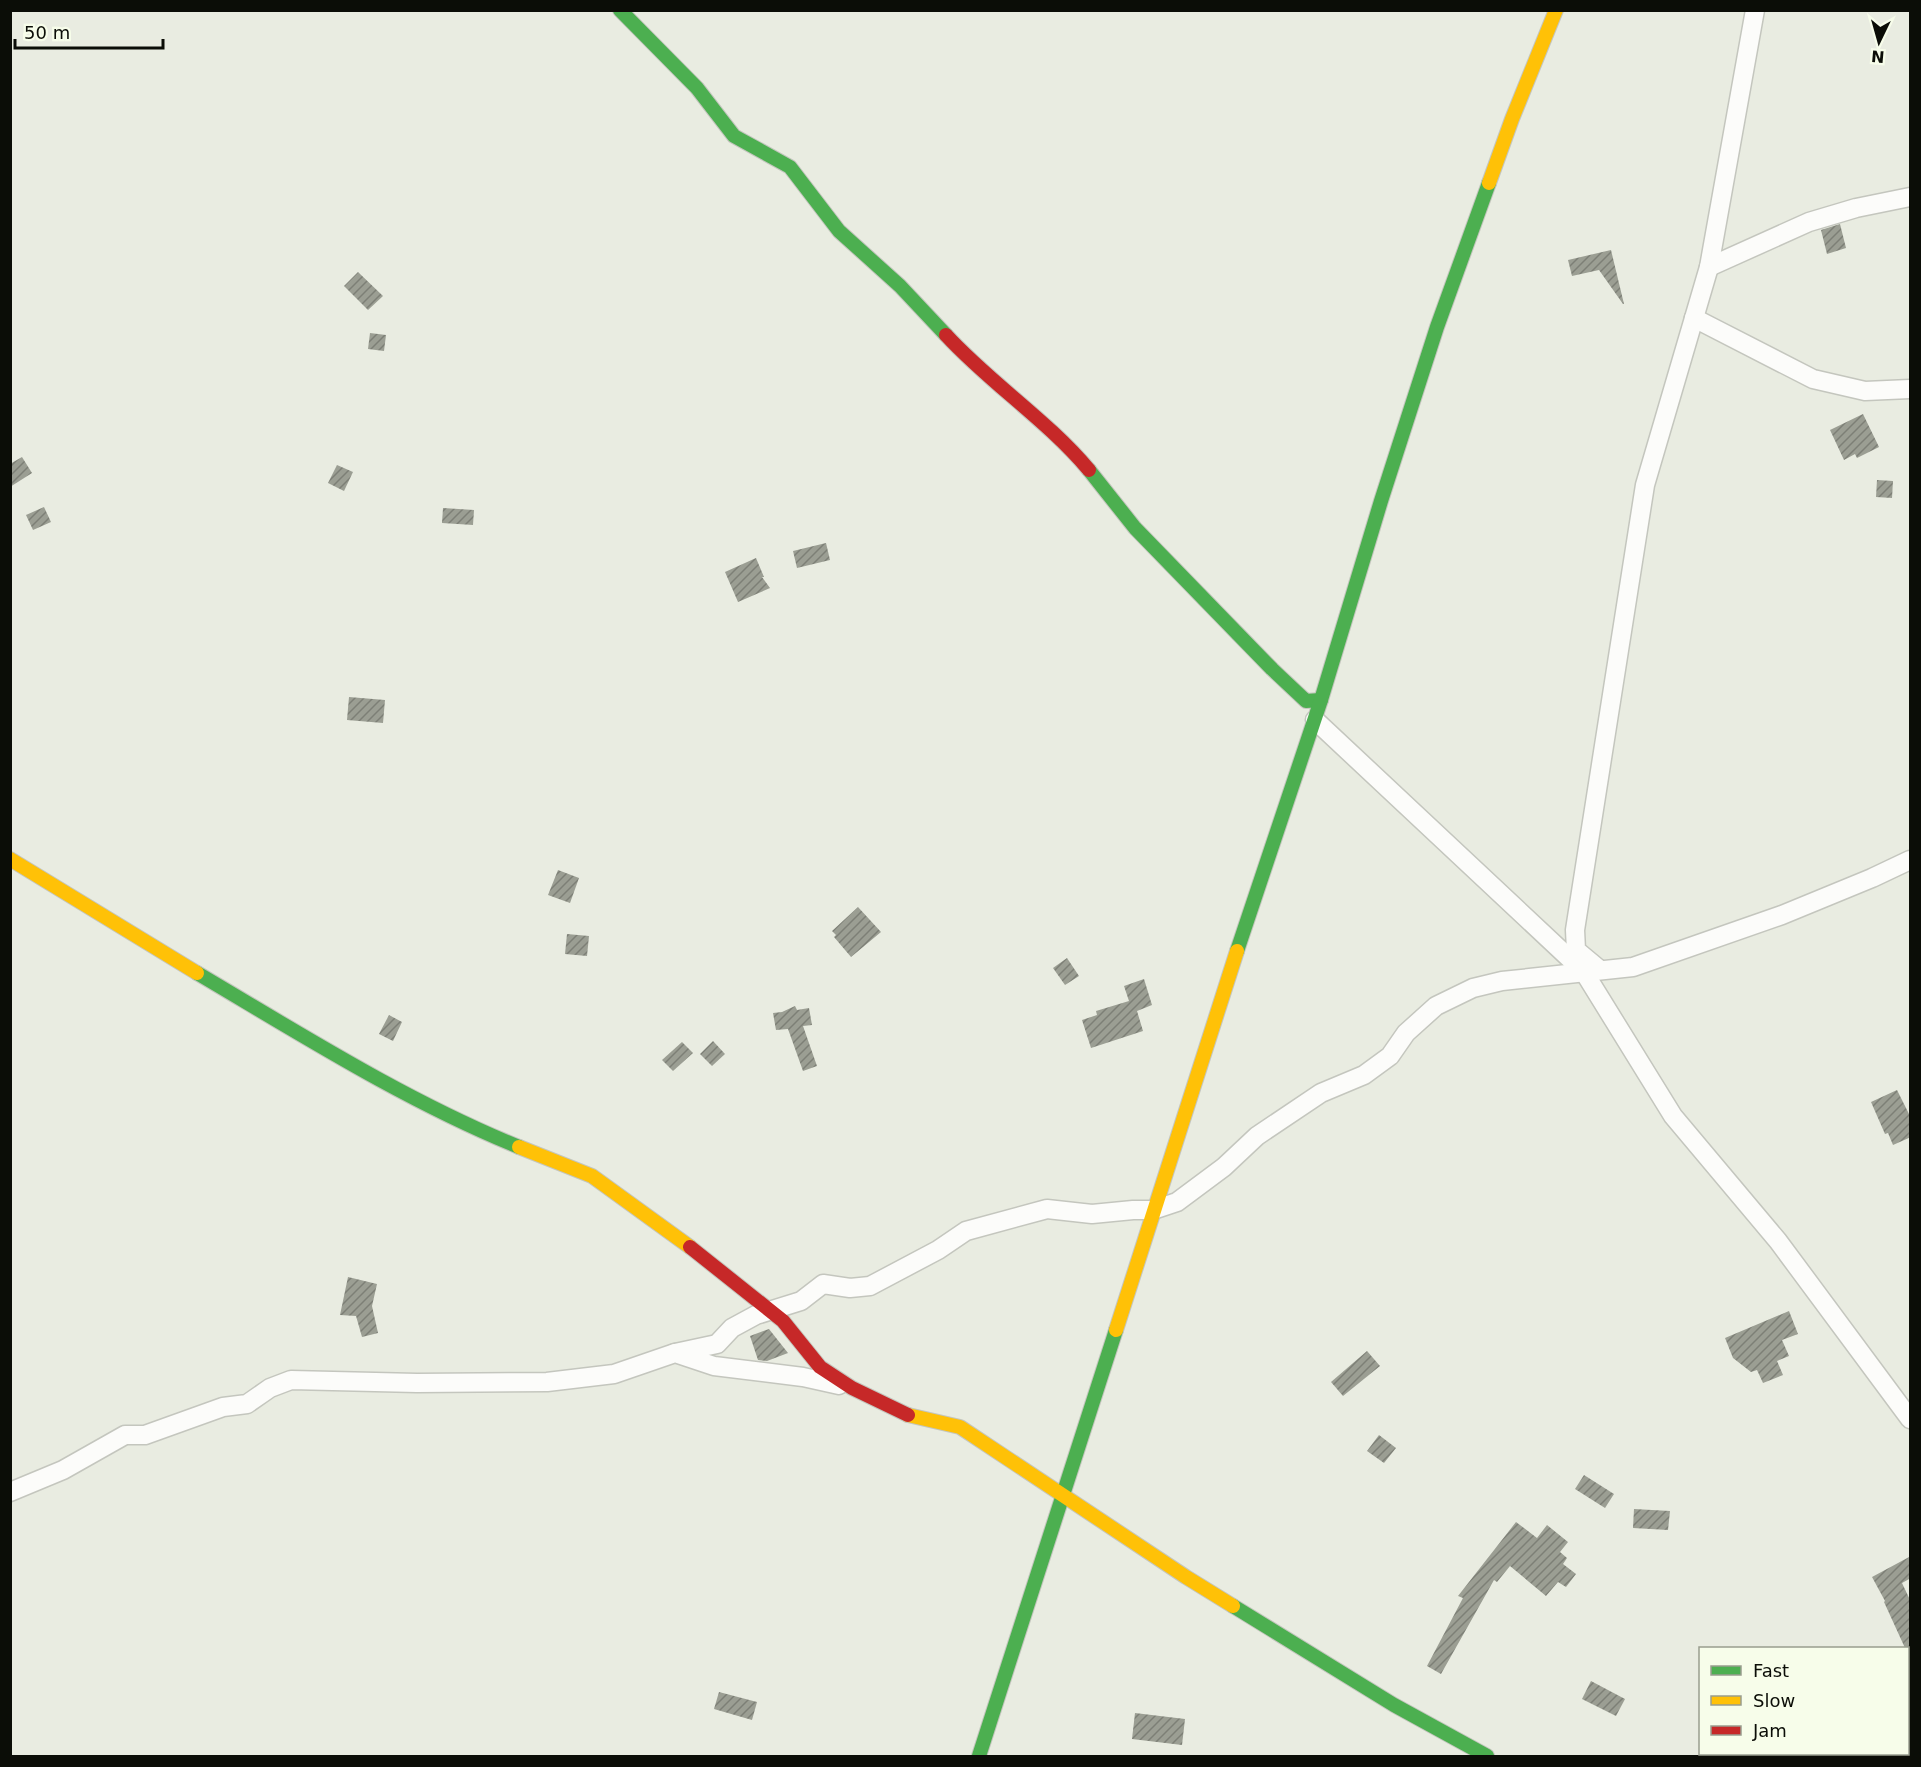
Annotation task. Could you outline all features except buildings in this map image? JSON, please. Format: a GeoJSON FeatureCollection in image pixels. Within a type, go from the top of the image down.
{"type":"FeatureCollection","features":[{"type":"Feature","properties":{"kind":"street"},"geometry":{"type":"LineString","coordinates":[[620,10],[698,88],[734,136],[790,167],[839,231],[900,286],[954,344],[990,378],[1072,450],[1136,528],[1272,669],[1306,701],[1321,700]]}},
{"type":"Feature","properties":{"kind":"street"},"geometry":{"type":"LineString","coordinates":[[979,1756],[1243,932],[1315,720],[1381,501],[1437,327],[1512,119],[1556,10]]}},
{"type":"Feature","properties":{"kind":"street"},"geometry":{"type":"LineString","coordinates":[[1755,10],[1709,267],[1645,485],[1582,874],[1575,930],[1576,950],[1592,971],[1673,1116],[1778,1241],[1911,1419]]}},
{"type":"Feature","properties":{"kind":"street"},"geometry":{"type":"LineString","coordinates":[[1709,267],[1809,222],[1856,208],[1911,197]]}},
{"type":"Feature","properties":{"kind":"street"},"geometry":{"type":"LineString","coordinates":[[1694,318],[1813,379],[1865,391],[1911,389]]}},
{"type":"Feature","properties":{"kind":"street"},"geometry":{"type":"LineString","coordinates":[[1315,720],[1592,971]]}},
{"type":"Feature","properties":{"kind":"street"},"geometry":{"type":"LineString","coordinates":[[10,859],[348,1063],[490,1135],[592,1176],[685,1243],[771,1311],[783,1321],[820,1367],[852,1388],[906,1415],[960,1427],[1196,1583],[1394,1705],[1487,1756]]}},
{"type":"Feature","properties":{"kind":"street"},"geometry":{"type":"LineString","coordinates":[[10,1492],[63,1470],[125,1435],[145,1436],[223,1407],[247,1404],[270,1388],[291,1380],[417,1383],[547,1382],[614,1374],[675,1353],[717,1344],[732,1328],[756,1316],[801,1301],[823,1284],[850,1288],[870,1286],[938,1250],[966,1231],[1005,1219],[1047,1209],[1092,1214],[1153,1210],[1178,1202],[1224,1167],[1257,1136],[1321,1093],[1364,1076],[1390,1056],[1406,1034],[1436,1006],[1473,988],[1502,981],[1634,967],[1782,915],[1911,860]]}},
{"type":"Feature","properties":{"kind":"street"},"geometry":{"type":"LineString","coordinates":[[675,1353],[714,1366],[803,1377],[852,1388]]}},
{"type":"Feature","properties":{"kind":"traffic: fast"},"geometry":{"type":"LineString","coordinates":[[620,10],[697,88],[734,136],[790,167],[839,231],[900,286],[946,335]]}},
{"type":"Feature","properties":{"kind":"traffic: fast"},"geometry":{"type":"LineString","coordinates":[[1237,951],[1321,700],[1381,501],[1437,327],[1489,183]]}},
{"type":"Feature","properties":{"kind":"traffic: fast"},"geometry":{"type":"LineString","coordinates":[[1089,470],[1135,528],[1272,669],[1306,701],[1321,700]]}},
{"type":"Feature","properties":{"kind":"traffic: fast"},"geometry":{"type":"LineString","coordinates":[[197,973],[395,1088],[519,1147]]}},
{"type":"Feature","properties":{"kind":"traffic: fast"},"geometry":{"type":"LineString","coordinates":[[979,1756],[1116,1330]]}},
{"type":"Feature","properties":{"kind":"traffic: fast"},"geometry":{"type":"LineString","coordinates":[[1233,1606],[1394,1705],[1487,1756]]}},
{"type":"Feature","properties":{"kind":"traffic: slow"},"geometry":{"type":"LineString","coordinates":[[1489,183],[1556,10]]}},
{"type":"Feature","properties":{"kind":"traffic: slow"},"geometry":{"type":"LineString","coordinates":[[10,859],[197,973]]}},
{"type":"Feature","properties":{"kind":"traffic: slow"},"geometry":{"type":"LineString","coordinates":[[1116,1330],[1237,951]]}},
{"type":"Feature","properties":{"kind":"traffic: slow"},"geometry":{"type":"LineString","coordinates":[[519,1147],[592,1176],[690,1247]]}},
{"type":"Feature","properties":{"kind":"traffic: slow"},"geometry":{"type":"LineString","coordinates":[[908,1415],[960,1427],[1233,1606]]}},
{"type":"Feature","properties":{"kind":"traffic: jam"},"geometry":{"type":"LineString","coordinates":[[946,335],[1055,435],[1089,470]]}},
{"type":"Feature","properties":{"kind":"traffic: jam"},"geometry":{"type":"LineString","coordinates":[[690,1247],[783,1321],[820,1367],[852,1388],[908,1415]]}}]}
